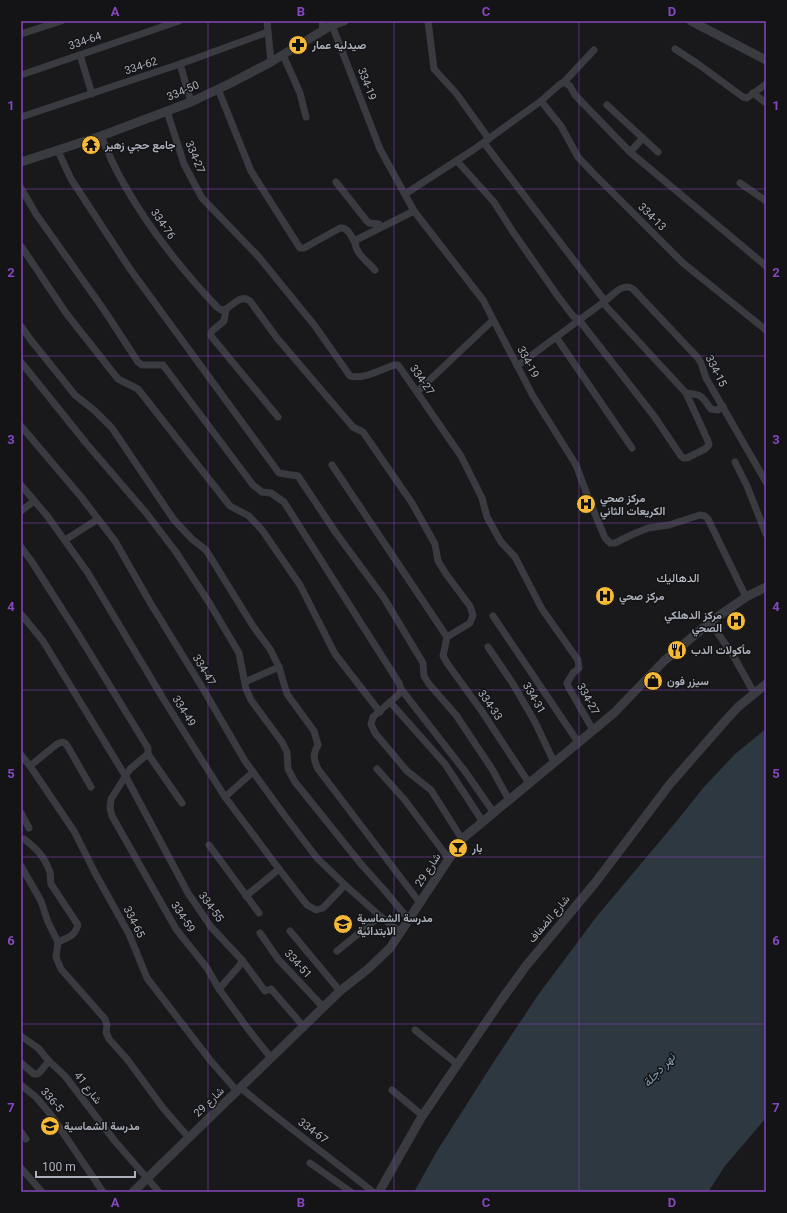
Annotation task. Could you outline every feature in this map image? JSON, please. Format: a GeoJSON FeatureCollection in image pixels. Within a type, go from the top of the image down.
{"type":"FeatureCollection","features":[{"type":"Feature","properties":{"kind":"street"},"geometry":{"type":"LineString","coordinates":[[21,34],[61,21]]}},
{"type":"Feature","properties":{"kind":"street","name":"334-64"},"geometry":{"type":"LineString","coordinates":[[21,75],[169,22],[179,21]]}},
{"type":"Feature","properties":{"kind":"street"},"geometry":{"type":"LineString","coordinates":[[267,21],[271,62]]}},
{"type":"Feature","properties":{"kind":"street","name":"334-50"},"geometry":{"type":"LineString","coordinates":[[21,162],[101,136],[191,102],[271,62],[283,55],[322,26],[332,25],[344,21]]}},
{"type":"Feature","properties":{"kind":"street"},"geometry":{"type":"LineString","coordinates":[[428,21],[434,69],[456,93],[486,141],[604,302],[686,393],[708,441],[709,444],[705,449],[692,456],[684,458],[681,456],[654,416],[579,320],[573,316],[557,296],[494,202],[457,161]]}},
{"type":"Feature","properties":{"kind":"street"},"geometry":{"type":"LineString","coordinates":[[691,21],[766,60]]}},
{"type":"Feature","properties":{"kind":"street","name":"334-19"},"geometry":{"type":"LineString","coordinates":[[332,25],[380,149],[414,211],[483,300],[533,396],[576,465],[605,538],[615,544],[648,528],[669,525],[700,515],[705,516],[708,519],[746,597]]}},
{"type":"Feature","properties":{"kind":"street","name":"334-62"},"geometry":{"type":"LineString","coordinates":[[21,117],[180,64],[268,32]]}},
{"type":"Feature","properties":{"kind":"street"},"geometry":{"type":"LineString","coordinates":[[675,49],[743,97],[747,98],[766,84]]}},
{"type":"Feature","properties":{"kind":"street"},"geometry":{"type":"LineString","coordinates":[[405,194],[457,161],[541,102],[564,82],[594,50]]}},
{"type":"Feature","properties":{"kind":"street"},"geometry":{"type":"LineString","coordinates":[[80,55],[92,94]]}},
{"type":"Feature","properties":{"kind":"street"},"geometry":{"type":"LineString","coordinates":[[283,55],[300,93],[306,117]]}},
{"type":"Feature","properties":{"kind":"street"},"geometry":{"type":"LineString","coordinates":[[180,64],[191,102]]}},
{"type":"Feature","properties":{"kind":"street"},"geometry":{"type":"LineString","coordinates":[[564,82],[570,86],[575,95],[630,152],[766,266]]}},
{"type":"Feature","properties":{"kind":"street"},"geometry":{"type":"LineString","coordinates":[[218,89],[251,171],[300,248],[304,248],[340,228],[344,228],[347,230],[355,243],[355,247],[375,270]]}},
{"type":"Feature","properties":{"kind":"street"},"geometry":{"type":"LineString","coordinates":[[753,93],[766,103]]}},
{"type":"Feature","properties":{"kind":"street","name":"334-13"},"geometry":{"type":"LineString","coordinates":[[541,102],[561,126],[578,157],[593,173],[683,264],[766,330]]}},
{"type":"Feature","properties":{"kind":"street"},"geometry":{"type":"LineString","coordinates":[[607,105],[658,152]]}},
{"type":"Feature","properties":{"kind":"street","name":"334-27"},"geometry":{"type":"LineString","coordinates":[[167,111],[184,164],[202,198],[258,256],[315,326],[350,376],[356,378],[398,365],[417,392],[461,456],[482,498],[487,517],[501,542],[515,557],[542,610],[578,660],[579,668],[573,673],[567,683],[593,730]]}},
{"type":"Feature","properties":{"kind":"street","name":"334-76"},"geometry":{"type":"LineString","coordinates":[[101,136],[120,177],[167,250],[217,307],[221,310],[226,309]]}},
{"type":"Feature","properties":{"kind":"street"},"geometry":{"type":"LineString","coordinates":[[630,152],[643,138]]}},
{"type":"Feature","properties":{"kind":"street"},"geometry":{"type":"LineString","coordinates":[[58,150],[71,179],[130,269],[194,358],[279,473],[298,476],[336,533],[384,598],[423,663],[424,676],[429,684],[456,715],[492,768],[509,800]]}},
{"type":"Feature","properties":{"kind":"street"},"geometry":{"type":"LineString","coordinates":[[336,182],[366,220],[370,223],[379,224],[381,227]]}},
{"type":"Feature","properties":{"kind":"street"},"geometry":{"type":"LineString","coordinates":[[740,183],[766,202]]}},
{"type":"Feature","properties":{"kind":"street"},"geometry":{"type":"LineString","coordinates":[[21,188],[36,214],[104,310],[138,362],[142,365],[163,365],[253,485],[262,492],[271,493],[284,502],[399,684],[400,689],[468,774],[494,813]]}},
{"type":"Feature","properties":{"kind":"street"},"geometry":{"type":"LineString","coordinates":[[355,243],[360,237],[414,211]]}},
{"type":"Feature","properties":{"kind":"street"},"geometry":{"type":"LineString","coordinates":[[21,246],[66,313],[118,379],[138,389],[230,506],[249,516],[262,530],[300,585],[335,654],[380,712]]}},
{"type":"Feature","properties":{"kind":"street","name":"334-15"},"geometry":{"type":"LineString","coordinates":[[604,302],[619,290],[628,286],[633,289],[698,358],[706,378],[766,482]]}},
{"type":"Feature","properties":{"kind":"street"},"geometry":{"type":"LineString","coordinates":[[278,417],[211,336],[212,331],[224,320],[226,309],[242,298],[247,298],[250,301],[277,338],[348,421],[363,432],[412,503],[435,544],[438,561],[470,606],[473,615],[470,622],[447,637],[332,465]]}},
{"type":"Feature","properties":{"kind":"street"},"geometry":{"type":"LineString","coordinates":[[517,366],[604,302]]}},
{"type":"Feature","properties":{"kind":"street"},"geometry":{"type":"LineString","coordinates":[[417,392],[494,320]]}},
{"type":"Feature","properties":{"kind":"street"},"geometry":{"type":"LineString","coordinates":[[21,326],[75,395],[96,411],[112,428],[174,520],[192,539],[206,550],[253,626],[270,649],[279,667],[287,694],[314,731],[318,745],[313,753],[314,762],[318,769],[420,903]]}},
{"type":"Feature","properties":{"kind":"street"},"geometry":{"type":"LineString","coordinates":[[556,337],[632,448]]}},
{"type":"Feature","properties":{"kind":"street"},"geometry":{"type":"LineString","coordinates":[[21,362],[86,444],[147,514],[176,552],[210,604],[239,653],[246,689],[251,700],[282,742],[287,752],[288,769],[295,782],[361,864],[409,920]]}},
{"type":"Feature","properties":{"kind":"street"},"geometry":{"type":"LineString","coordinates":[[686,393],[698,394],[703,397],[711,409],[718,410],[723,406]]}},
{"type":"Feature","properties":{"kind":"street","name":"334-47"},"geometry":{"type":"LineString","coordinates":[[21,426],[82,498],[115,541],[150,604],[202,687],[245,762],[284,816],[317,858],[345,885],[401,933]]}},
{"type":"Feature","properties":{"kind":"street"},"geometry":{"type":"LineString","coordinates":[[736,462],[766,534]]}},
{"type":"Feature","properties":{"kind":"street","name":"334-49"},"geometry":{"type":"LineString","coordinates":[[21,485],[48,517],[88,573],[164,700],[225,797],[308,905],[316,910],[323,908],[345,885]]}},
{"type":"Feature","properties":{"kind":"street"},"geometry":{"type":"LineString","coordinates":[[21,511],[34,500]]}},
{"type":"Feature","properties":{"kind":"street"},"geometry":{"type":"LineString","coordinates":[[65,540],[98,519]]}},
{"type":"Feature","properties":{"kind":"street"},"geometry":{"type":"LineString","coordinates":[[21,547],[78,634],[144,741],[148,748],[148,754],[182,802]]}},
{"type":"Feature","properties":{"kind":"street","name":"شارع 29"},"geometry":{"type":"LineString","coordinates":[[133,1192],[323,1007],[340,991],[368,969],[390,948],[462,839],[614,713],[664,661],[710,622],[746,597],[766,587]]}},
{"type":"Feature","properties":{"kind":"street","name":"334-55"},"geometry":{"type":"LineString","coordinates":[[21,614],[43,640],[126,777],[188,893],[211,927],[242,960],[266,991],[271,989],[304,1027]]}},
{"type":"Feature","properties":{"kind":"street"},"geometry":{"type":"LineString","coordinates":[[493,616],[578,742]]}},
{"type":"Feature","properties":{"kind":"street"},"geometry":{"type":"LineString","coordinates":[[710,622],[733,655],[754,693]]}},
{"type":"Feature","properties":{"kind":"street","name":"334-33"},"geometry":{"type":"LineString","coordinates":[[447,637],[443,656],[445,660],[481,710],[529,783]]}},
{"type":"Feature","properties":{"kind":"street","name":"334-31"},"geometry":{"type":"LineString","coordinates":[[488,647],[517,690],[535,722],[554,762]]}},
{"type":"Feature","properties":{"kind":"street"},"geometry":{"type":"LineString","coordinates":[[245,682],[279,667]]}},
{"type":"Feature","properties":{"kind":"street","name":"شارع الضفاف"},"geometry":{"type":"LineString","coordinates":[[379,1192],[423,1116],[526,966],[595,883],[670,784],[726,720],[754,693],[766,684]]}},
{"type":"Feature","properties":{"kind":"street"},"geometry":{"type":"LineString","coordinates":[[400,689],[399,694],[373,717],[371,724],[375,733],[407,771],[431,790],[462,839]]}},
{"type":"Feature","properties":{"kind":"street"},"geometry":{"type":"LineString","coordinates":[[390,702],[445,764],[483,822]]}},
{"type":"Feature","properties":{"kind":"street"},"geometry":{"type":"LineString","coordinates":[[30,766],[57,744],[62,742],[65,743],[91,787]]}},
{"type":"Feature","properties":{"kind":"street","name":"334-59"},"geometry":{"type":"LineString","coordinates":[[148,754],[130,769],[111,799],[110,808],[112,816],[176,929],[207,968],[219,989],[248,1030],[271,1058]]}},
{"type":"Feature","properties":{"kind":"street","name":"334-65"},"geometry":{"type":"LineString","coordinates":[[21,755],[74,831],[128,934],[147,978],[205,1054],[239,1089]]}},
{"type":"Feature","properties":{"kind":"street"},"geometry":{"type":"LineString","coordinates":[[377,770],[404,799],[449,859]]}},
{"type":"Feature","properties":{"kind":"street"},"geometry":{"type":"LineString","coordinates":[[225,797],[253,772]]}},
{"type":"Feature","properties":{"kind":"street"},"geometry":{"type":"LineString","coordinates":[[21,813],[29,828]]}},
{"type":"Feature","properties":{"kind":"street"},"geometry":{"type":"LineString","coordinates":[[24,838],[38,850],[50,873],[51,884],[78,924],[75,932],[71,936],[58,942]]}},
{"type":"Feature","properties":{"kind":"street"},"geometry":{"type":"LineString","coordinates":[[209,845],[259,913]]}},
{"type":"Feature","properties":{"kind":"street"},"geometry":{"type":"LineString","coordinates":[[21,866],[41,901],[48,922],[58,942],[56,957],[61,969],[105,1019],[107,1026],[106,1032],[109,1039],[127,1059],[163,1108],[189,1138]]}},
{"type":"Feature","properties":{"kind":"street"},"geometry":{"type":"LineString","coordinates":[[246,896],[279,869]]}},
{"type":"Feature","properties":{"kind":"street"},"geometry":{"type":"LineString","coordinates":[[337,951],[380,916]]}},
{"type":"Feature","properties":{"kind":"street"},"geometry":{"type":"LineString","coordinates":[[290,931],[340,991]]}},
{"type":"Feature","properties":{"kind":"street","name":"334-51"},"geometry":{"type":"LineString","coordinates":[[260,933],[278,959],[323,1007]]}},
{"type":"Feature","properties":{"kind":"street"},"geometry":{"type":"LineString","coordinates":[[219,989],[240,965],[242,960]]}},
{"type":"Feature","properties":{"kind":"street"},"geometry":{"type":"LineString","coordinates":[[415,1030],[458,1064]]}},
{"type":"Feature","properties":{"kind":"street","name":"شارع 41"},"geometry":{"type":"LineString","coordinates":[[21,1036],[38,1048],[65,1076],[114,1140],[146,1179],[159,1192]]}},
{"type":"Feature","properties":{"kind":"street"},"geometry":{"type":"LineString","coordinates":[[21,1063],[34,1074],[37,1074],[49,1061]]}},
{"type":"Feature","properties":{"kind":"street","name":"336-5"},"geometry":{"type":"LineString","coordinates":[[21,1084],[36,1097],[51,1115],[103,1192]]}},
{"type":"Feature","properties":{"kind":"street","name":"334-67"},"geometry":{"type":"LineString","coordinates":[[239,1089],[373,1192]]}},
{"type":"Feature","properties":{"kind":"street"},"geometry":{"type":"LineString","coordinates":[[392,1090],[423,1116]]}},
{"type":"Feature","properties":{"kind":"street"},"geometry":{"type":"LineString","coordinates":[[21,1132],[26,1139]]}},
{"type":"Feature","properties":{"kind":"street"},"geometry":{"type":"LineString","coordinates":[[310,1163],[351,1192]]}},
{"type":"Feature","properties":{"kind":"street"},"geometry":{"type":"LineString","coordinates":[[21,1168],[42,1192]]}},
{"type":"Feature","properties":{"kind":"water","name":"نهر دجلة"},"geometry":{"type":"Polygon","coordinates":[[[766,729],[766,1118],[725,1166],[708,1192],[414,1192],[437,1151],[538,995],[597,916],[703,788],[735,754],[766,729]]]}},
{"type":"Feature","properties":{"kind":"place","name":"صيدليه عمار"},"geometry":{"type":"Point","coordinates":[298,45]}},
{"type":"Feature","properties":{"kind":"place","name":"جامع حجي زهير"},"geometry":{"type":"Point","coordinates":[91,145]}},
{"type":"Feature","properties":{"kind":"place","name":"مركز صحي الكريعات الثاني"},"geometry":{"type":"Point","coordinates":[586,504]}},
{"type":"Feature","properties":{"kind":"place","name":"مركز صحي"},"geometry":{"type":"Point","coordinates":[605,596]}},
{"type":"Feature","properties":{"kind":"place","name":"مركز الدهلكي الصحي"},"geometry":{"type":"Point","coordinates":[736,621]}},
{"type":"Feature","properties":{"kind":"place","name":"مأكولات الدب"},"geometry":{"type":"Point","coordinates":[677,650]}},
{"type":"Feature","properties":{"kind":"place","name":"سيزر فون"},"geometry":{"type":"Point","coordinates":[653,681]}},
{"type":"Feature","properties":{"kind":"place","name":"بار"},"geometry":{"type":"Point","coordinates":[458,848]}},
{"type":"Feature","properties":{"kind":"place","name":"مدرسة الشماسية الابتدائية"},"geometry":{"type":"Point","coordinates":[343,924]}},
{"type":"Feature","properties":{"kind":"place","name":"مدرسة الشماسية"},"geometry":{"type":"Point","coordinates":[50,1126]}},
{"type":"Feature","properties":{"kind":"district","name":"الدهاليك"},"geometry":{"type":"Point","coordinates":[678,578]}}]}
